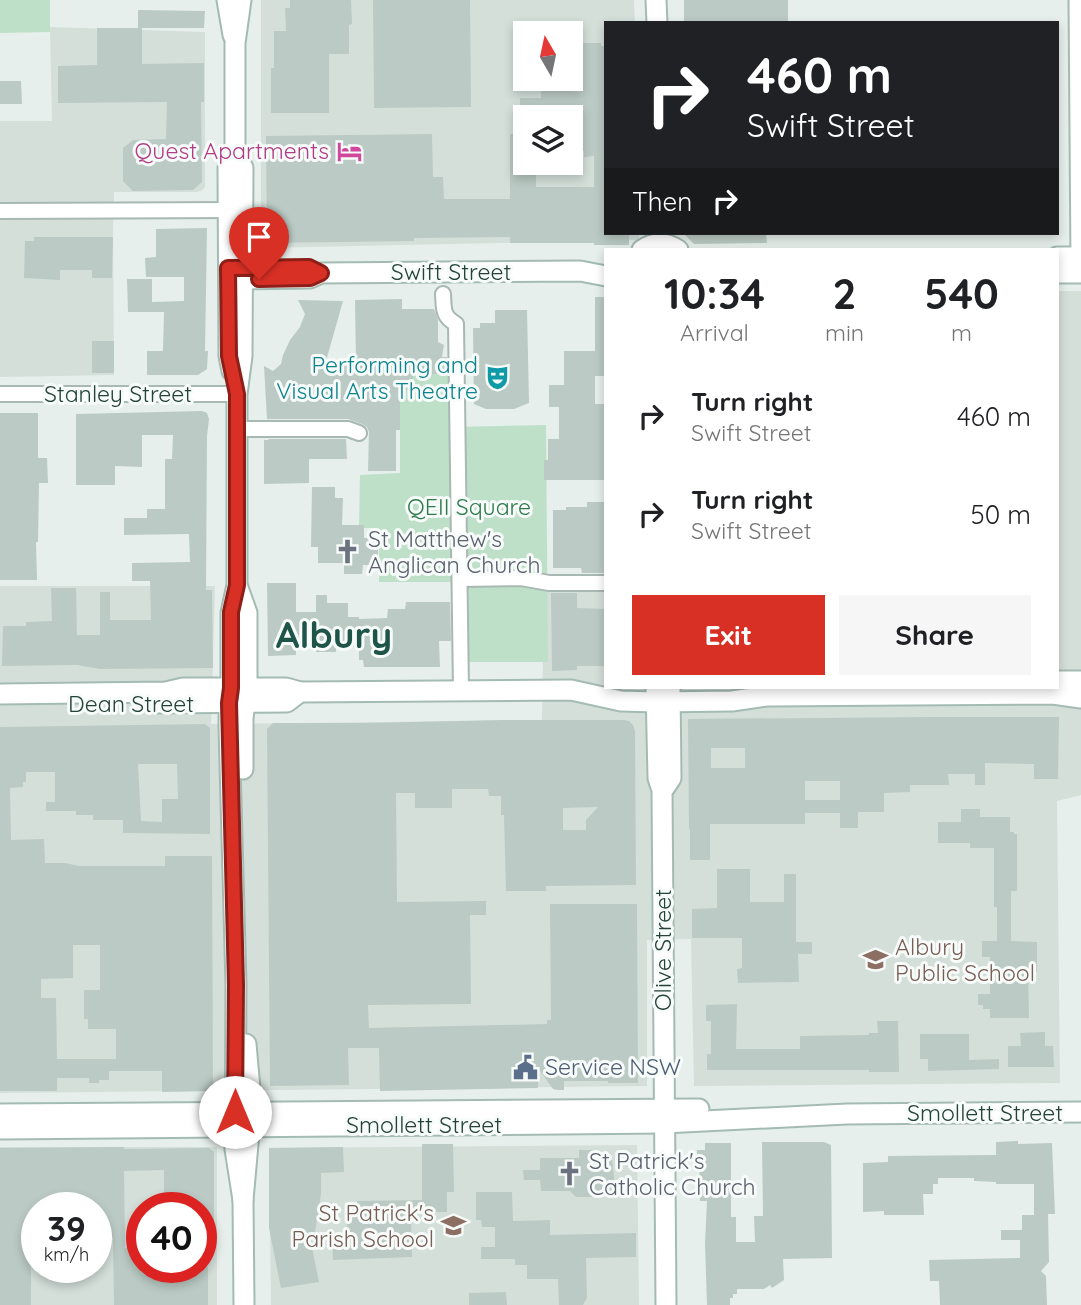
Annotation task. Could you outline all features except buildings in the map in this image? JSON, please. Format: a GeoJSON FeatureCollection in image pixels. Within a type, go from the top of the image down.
{"type":"FeatureCollection","features":[{"type":"Feature","properties":{"kind":"street"},"geometry":{"type":"LineString","coordinates":[[227,0],[235,43]]}},
{"type":"Feature","properties":{"kind":"street"},"geometry":{"type":"LineString","coordinates":[[241,0],[235,43],[235,152],[243,167],[236,210],[236,273],[229,356],[237,394],[237,585],[247,613],[238,696],[242,1119],[235,1149],[243,1200],[244,1305]]}},
{"type":"Feature","properties":{"kind":"street"},"geometry":{"type":"LineString","coordinates":[[656,0],[657,21]]}},
{"type":"Feature","properties":{"kind":"street"},"geometry":{"type":"LineString","coordinates":[[1079,0],[1081,264]]}},
{"type":"Feature","properties":{"kind":"street"},"geometry":{"type":"LineString","coordinates":[[0,211],[236,210]]}},
{"type":"Feature","properties":{"kind":"street"},"geometry":{"type":"LineString","coordinates":[[645,244],[672,243]]}},
{"type":"Feature","properties":{"kind":"street"},"geometry":{"type":"LineString","coordinates":[[1059,257],[1081,257]]}},
{"type":"Feature","properties":{"kind":"street","name":"Swift Street"},"geometry":{"type":"LineString","coordinates":[[236,273],[309,267],[321,273],[580,271],[604,266]]}},
{"type":"Feature","properties":{"kind":"street","name":"Swift Street"},"geometry":{"type":"LineString","coordinates":[[580,271],[604,276]]}},
{"type":"Feature","properties":{"kind":"street"},"geometry":{"type":"LineString","coordinates":[[1059,273],[1081,273]]}},
{"type":"Feature","properties":{"kind":"street"},"geometry":{"type":"LineString","coordinates":[[443,294],[447,319],[456,324],[461,691]]}},
{"type":"Feature","properties":{"kind":"street","name":"Stanley Street"},"geometry":{"type":"LineString","coordinates":[[0,394],[237,394]]}},
{"type":"Feature","properties":{"kind":"street"},"geometry":{"type":"LineString","coordinates":[[237,429],[348,429],[359,433]]}},
{"type":"Feature","properties":{"kind":"street"},"geometry":{"type":"LineString","coordinates":[[460,579],[521,578],[549,583],[604,583]]}},
{"type":"Feature","properties":{"kind":"street"},"geometry":{"type":"LineString","coordinates":[[1059,681],[1081,681]]}},
{"type":"Feature","properties":{"kind":"street","name":"Dean Street"},"geometry":{"type":"LineString","coordinates":[[571,690],[592,684],[604,685]]}},
{"type":"Feature","properties":{"kind":"street","name":"Dean Street"},"geometry":{"type":"LineString","coordinates":[[0,694],[166,692],[183,688],[287,702],[300,692],[571,690],[621,701],[663,695],[732,701],[781,696],[1053,694],[1081,698]]}},
{"type":"Feature","properties":{"kind":"street","name":"Olive Street"},"geometry":{"type":"LineString","coordinates":[[663,695],[658,778],[662,790],[666,1305]]}},
{"type":"Feature","properties":{"kind":"street","name":"Dean Street"},"geometry":{"type":"LineString","coordinates":[[0,704],[238,696]]}},
{"type":"Feature","properties":{"kind":"street","name":"Smollett Street"},"geometry":{"type":"LineString","coordinates":[[0,1114],[242,1119],[664,1116],[710,1109],[847,1115],[1081,1112]]}},
{"type":"Feature","properties":{"kind":"street","name":"Smollett Street"},"geometry":{"type":"LineString","coordinates":[[0,1129],[242,1119]]}},
{"type":"Feature","properties":{"kind":"shaded area"},"geometry":{"type":"Polygon","coordinates":[[[261,0],[634,0],[635,21],[604,21],[604,235],[639,235],[639,240],[261,248],[261,0]]]}},
{"type":"Feature","properties":{"kind":"shaded area"},"geometry":{"type":"Polygon","coordinates":[[[50,27],[205,32],[205,187],[196,192],[114,192],[114,375],[0,377],[0,121],[52,121],[50,27]]]}},
{"type":"Feature","properties":{"kind":"shaded area"},"geometry":{"type":"Polygon","coordinates":[[[1059,291],[1081,291],[1081,795],[1057,801],[1060,1083],[694,1086],[691,939],[647,940],[647,1086],[0,1093],[0,586],[215,586],[211,724],[542,720],[544,586],[604,586],[604,689],[1059,689],[1059,291]]]}},
{"type":"Feature","properties":{"kind":"shaded area","name":"St Patrick's Parish School"},"geometry":{"type":"Polygon","coordinates":[[[637,1145],[639,1305],[271,1305],[269,1148],[637,1145]]]}},
{"type":"Feature","properties":{"kind":"shaded area"},"geometry":{"type":"Polygon","coordinates":[[[0,1147],[217,1147],[217,1192],[126,1192],[126,1283],[217,1283],[217,1305],[0,1305],[0,1147]]]}},
{"type":"Feature","properties":{"kind":"green space"},"geometry":{"type":"Polygon","coordinates":[[[0,0],[50,0],[50,32],[0,33],[0,0]]]}},
{"type":"Feature","properties":{"kind":"green space","name":"QEII Square"},"geometry":{"type":"Polygon","coordinates":[[[409,374],[448,374],[451,379],[452,427],[546,425],[548,662],[453,662],[452,582],[379,582],[379,528],[359,528],[360,475],[400,473],[400,392],[397,390],[412,390],[409,374]]]}},
{"type":"Feature","properties":{"kind":"place","name":"Quest Apartments"},"geometry":{"type":"Point","coordinates":[349,151]}},
{"type":"Feature","properties":{"kind":"place","name":"Performing and Visual Arts Theatre"},"geometry":{"type":"Point","coordinates":[498,378]}},
{"type":"Feature","properties":{"kind":"place","name":"St Matthew's Anglican Church"},"geometry":{"type":"Point","coordinates":[348,552]}},
{"type":"Feature","properties":{"kind":"place","name":"Albury Public School"},"geometry":{"type":"Point","coordinates":[875,960]}},
{"type":"Feature","properties":{"kind":"place","name":"Service NSW"},"geometry":{"type":"Point","coordinates":[525,1067]}},
{"type":"Feature","properties":{"kind":"place","name":"St Patrick's Catholic Church"},"geometry":{"type":"Point","coordinates":[569,1174]}},
{"type":"Feature","properties":{"kind":"place","name":"St Patrick's Parish School"},"geometry":{"type":"Point","coordinates":[454,1226]}},
{"type":"Feature","properties":{"kind":"district","name":"Albury"},"geometry":{"type":"Point","coordinates":[334,635]}},
{"type":"Feature","properties":{"kind":"route"},"geometry":{"type":"LineString","coordinates":[[235,1112],[236,985],[229,703],[231,612],[237,585],[237,394],[229,356],[228,268],[309,267],[321,273],[310,278],[259,279]]}}]}
